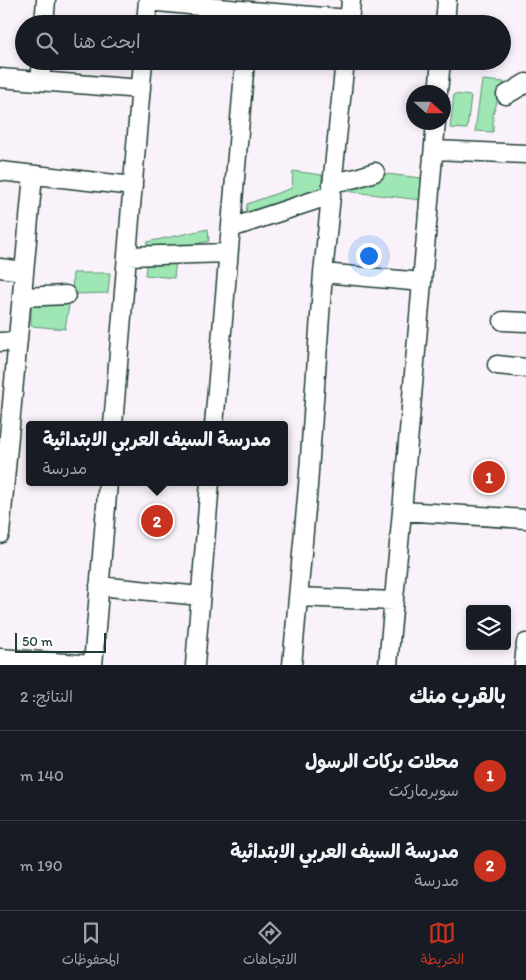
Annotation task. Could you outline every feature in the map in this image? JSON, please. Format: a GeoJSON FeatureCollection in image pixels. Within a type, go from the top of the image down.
{"type":"FeatureCollection","features":[{"type":"Feature","properties":{"kind":"street"},"geometry":{"type":"LineString","coordinates":[[45,15],[46,0]]}},
{"type":"Feature","properties":{"kind":"street"},"geometry":{"type":"LineString","coordinates":[[147,15],[148,0],[205,3],[243,15]]}},
{"type":"Feature","properties":{"kind":"street"},"geometry":{"type":"LineString","coordinates":[[350,15],[351,0]]}},
{"type":"Feature","properties":{"kind":"street"},"geometry":{"type":"LineString","coordinates":[[446,15],[447,0]]}},
{"type":"Feature","properties":{"kind":"street"},"geometry":{"type":"LineString","coordinates":[[40,81],[41,70]]}},
{"type":"Feature","properties":{"kind":"street"},"geometry":{"type":"LineString","coordinates":[[113,421],[142,70]]}},
{"type":"Feature","properties":{"kind":"street"},"geometry":{"type":"LineString","coordinates":[[214,421],[244,70]]}},
{"type":"Feature","properties":{"kind":"street"},"geometry":{"type":"LineString","coordinates":[[292,665],[308,486],[323,273],[344,70]]}},
{"type":"Feature","properties":{"kind":"street"},"geometry":{"type":"LineString","coordinates":[[439,85],[440,70]]}},
{"type":"Feature","properties":{"kind":"street"},"geometry":{"type":"LineString","coordinates":[[0,78],[141,89]]}},
{"type":"Feature","properties":{"kind":"street"},"geometry":{"type":"LineString","coordinates":[[506,95],[526,83]]}},
{"type":"Feature","properties":{"kind":"street"},"geometry":{"type":"LineString","coordinates":[[388,665],[435,130]]}},
{"type":"Feature","properties":{"kind":"street"},"geometry":{"type":"LineString","coordinates":[[434,150],[526,154]]}},
{"type":"Feature","properties":{"kind":"street"},"geometry":{"type":"LineString","coordinates":[[0,172],[133,186]]}},
{"type":"Feature","properties":{"kind":"street"},"geometry":{"type":"LineString","coordinates":[[231,228],[356,178],[376,172]]}},
{"type":"Feature","properties":{"kind":"street"},"geometry":{"type":"LineString","coordinates":[[0,534],[33,175]]}},
{"type":"Feature","properties":{"kind":"street"},"geometry":{"type":"LineString","coordinates":[[127,256],[228,253]]}},
{"type":"Feature","properties":{"kind":"street"},"geometry":{"type":"LineString","coordinates":[[0,268],[24,271]]}},
{"type":"Feature","properties":{"kind":"street"},"geometry":{"type":"LineString","coordinates":[[323,273],[422,282]]}},
{"type":"Feature","properties":{"kind":"street"},"geometry":{"type":"LineString","coordinates":[[22,297],[66,295]]}},
{"type":"Feature","properties":{"kind":"street"},"geometry":{"type":"LineString","coordinates":[[503,321],[526,322]]}},
{"type":"Feature","properties":{"kind":"street"},"geometry":{"type":"LineString","coordinates":[[0,342],[18,340]]}},
{"type":"Feature","properties":{"kind":"street"},"geometry":{"type":"LineString","coordinates":[[497,365],[526,368]]}},
{"type":"Feature","properties":{"kind":"street"},"geometry":{"type":"LineString","coordinates":[[0,658],[93,665],[108,486]]}},
{"type":"Feature","properties":{"kind":"street"},"geometry":{"type":"LineString","coordinates":[[195,665],[210,486]]}},
{"type":"Feature","properties":{"kind":"street"},"geometry":{"type":"LineString","coordinates":[[402,511],[526,519]]}},
{"type":"Feature","properties":{"kind":"street"},"geometry":{"type":"LineString","coordinates":[[99,586],[200,596]]}},
{"type":"Feature","properties":{"kind":"street"},"geometry":{"type":"LineString","coordinates":[[298,597],[394,600]]}},
{"type":"Feature","properties":{"kind":"street"},"geometry":{"type":"LineString","coordinates":[[524,665],[526,643]]}},
{"type":"Feature","properties":{"kind":"green space"},"geometry":{"type":"Polygon","coordinates":[[[482,80],[504,82],[493,114],[493,132],[475,131],[482,80]]]}},
{"type":"Feature","properties":{"kind":"green space"},"geometry":{"type":"Polygon","coordinates":[[[454,94],[471,96],[467,129],[451,128],[454,94]]]}},
{"type":"Feature","properties":{"kind":"green space"},"geometry":{"type":"Polygon","coordinates":[[[293,171],[322,175],[322,191],[246,218],[247,204],[292,188],[293,171]]]}},
{"type":"Feature","properties":{"kind":"green space"},"geometry":{"type":"Polygon","coordinates":[[[386,174],[422,178],[421,200],[345,191],[346,184],[386,174]]]}},
{"type":"Feature","properties":{"kind":"green space"},"geometry":{"type":"Polygon","coordinates":[[[208,229],[209,241],[186,246],[146,249],[147,242],[208,229]]]}},
{"type":"Feature","properties":{"kind":"green space"},"geometry":{"type":"Polygon","coordinates":[[[147,259],[176,260],[174,278],[145,275],[147,259]]]}},
{"type":"Feature","properties":{"kind":"green space"},"geometry":{"type":"Polygon","coordinates":[[[73,273],[110,273],[108,293],[72,294],[73,273]]]}},
{"type":"Feature","properties":{"kind":"green space"},"geometry":{"type":"Polygon","coordinates":[[[70,300],[65,329],[31,326],[31,302],[70,300]]]}},
{"type":"Feature","properties":{"kind":"place","name":"محلات بركات الرسول"},"geometry":{"type":"Point","coordinates":[489,477]}},
{"type":"Feature","properties":{"kind":"place","name":"مدرسة السيف العربي الابتدائية"},"geometry":{"type":"Point","coordinates":[157,521]}}]}
